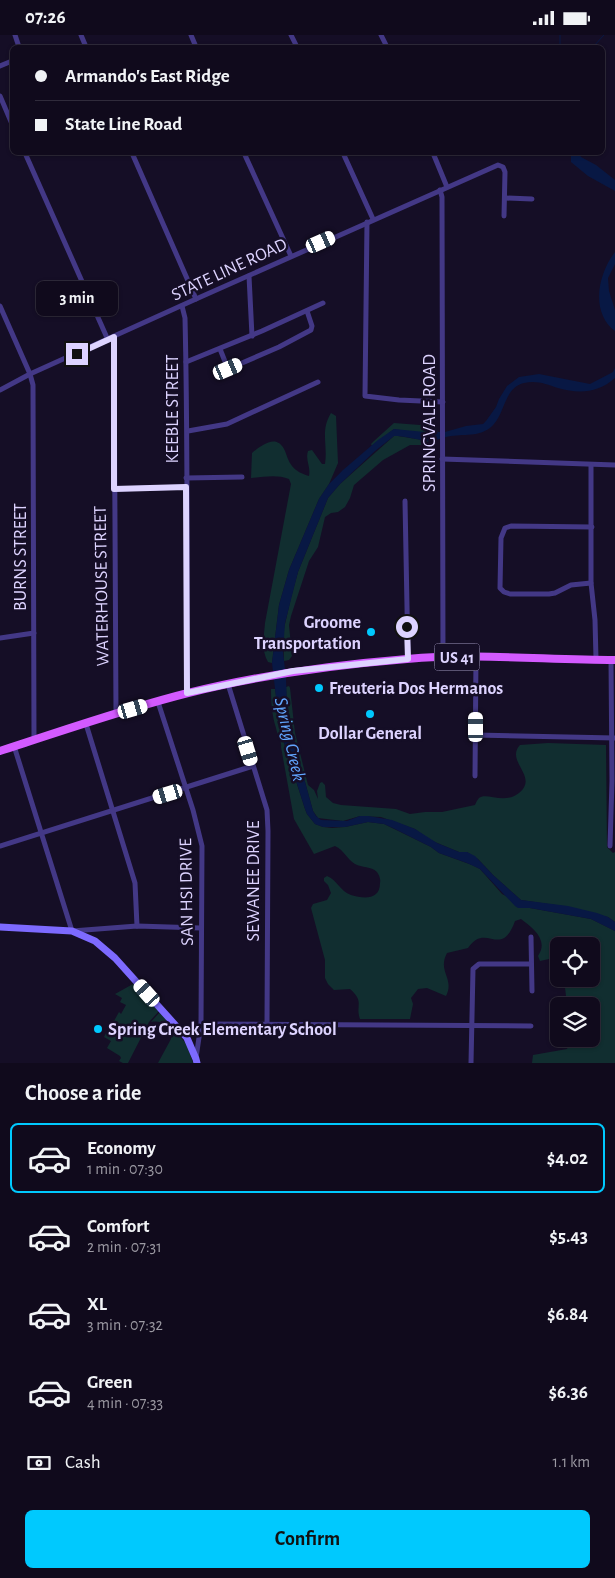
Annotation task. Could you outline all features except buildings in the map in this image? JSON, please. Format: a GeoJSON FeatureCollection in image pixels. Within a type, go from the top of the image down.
{"type":"FeatureCollection","features":[{"type":"Feature","properties":{"kind":"main road","name":"US 41"},"geometry":{"type":"LineString","coordinates":[[0,751],[187,693],[293,671],[443,657],[613,660]]}},
{"type":"Feature","properties":{"kind":"street"},"geometry":{"type":"LineString","coordinates":[[0,96],[10,119]]}},
{"type":"Feature","properties":{"kind":"street"},"geometry":{"type":"LineString","coordinates":[[26,155],[108,340]]}},
{"type":"Feature","properties":{"kind":"street"},"geometry":{"type":"LineString","coordinates":[[133,155],[196,299]]}},
{"type":"Feature","properties":{"kind":"street"},"geometry":{"type":"LineString","coordinates":[[245,155],[291,256]]}},
{"type":"Feature","properties":{"kind":"street"},"geometry":{"type":"LineString","coordinates":[[344,155],[370,221],[365,396],[400,400],[443,401]]}},
{"type":"Feature","properties":{"kind":"street"},"geometry":{"type":"LineString","coordinates":[[434,155],[447,187]]}},
{"type":"Feature","properties":{"kind":"street","name":"STATE LINE ROAD"},"geometry":{"type":"LineString","coordinates":[[0,390],[30,374],[291,256],[498,165],[503,167],[505,172],[505,198]]}},
{"type":"Feature","properties":{"kind":"street","name":"SPRINGVALE ROAD"},"geometry":{"type":"LineString","coordinates":[[440,190],[442,197],[443,657]]}},
{"type":"Feature","properties":{"kind":"street"},"geometry":{"type":"LineString","coordinates":[[504,217],[505,198],[532,199]]}},
{"type":"Feature","properties":{"kind":"street"},"geometry":{"type":"LineString","coordinates":[[249,276],[252,336]]}},
{"type":"Feature","properties":{"kind":"street"},"geometry":{"type":"LineString","coordinates":[[186,363],[252,336],[323,303]]}},
{"type":"Feature","properties":{"kind":"street","name":"BURNS STREET"},"geometry":{"type":"LineString","coordinates":[[0,306],[33,385],[34,739]]}},
{"type":"Feature","properties":{"kind":"street","name":"KEEBLE STREET"},"geometry":{"type":"LineString","coordinates":[[182,306],[185,318],[188,431],[186,478],[187,693]]}},
{"type":"Feature","properties":{"kind":"street"},"geometry":{"type":"LineString","coordinates":[[220,349],[228,369],[311,330],[312,326],[307,311]]}},
{"type":"Feature","properties":{"kind":"street"},"geometry":{"type":"LineString","coordinates":[[251,324],[262,331]]}},
{"type":"Feature","properties":{"kind":"street","name":"WATERHOUSE STREET"},"geometry":{"type":"LineString","coordinates":[[114,337],[116,714]]}},
{"type":"Feature","properties":{"kind":"street"},"geometry":{"type":"LineString","coordinates":[[188,431],[227,423],[318,382]]}},
{"type":"Feature","properties":{"kind":"street"},"geometry":{"type":"LineString","coordinates":[[442,459],[615,465]]}},
{"type":"Feature","properties":{"kind":"street"},"geometry":{"type":"LineString","coordinates":[[590,465],[591,583],[595,620],[596,659]]}},
{"type":"Feature","properties":{"kind":"street"},"geometry":{"type":"LineString","coordinates":[[186,478],[242,477]]}},
{"type":"Feature","properties":{"kind":"street"},"geometry":{"type":"LineString","coordinates":[[114,489],[186,487]]}},
{"type":"Feature","properties":{"kind":"street"},"geometry":{"type":"LineString","coordinates":[[405,501],[408,659]]}},
{"type":"Feature","properties":{"kind":"street"},"geometry":{"type":"LineString","coordinates":[[591,583],[570,585],[549,594],[510,594],[500,588],[501,538],[505,527],[592,527]]}},
{"type":"Feature","properties":{"kind":"street"},"geometry":{"type":"LineString","coordinates":[[0,638],[34,633]]}},
{"type":"Feature","properties":{"kind":"street"},"geometry":{"type":"LineString","coordinates":[[475,776],[476,657]]}},
{"type":"Feature","properties":{"kind":"street"},"geometry":{"type":"LineString","coordinates":[[610,846],[613,660]]}},
{"type":"Feature","properties":{"kind":"street","name":"SEWANEE DRIVE"},"geometry":{"type":"LineString","coordinates":[[228,684],[267,811],[267,1025]]}},
{"type":"Feature","properties":{"kind":"street","name":"SAN HSI DRIVE"},"geometry":{"type":"LineString","coordinates":[[158,702],[186,788],[202,846],[201,1024],[196,1061]]}},
{"type":"Feature","properties":{"kind":"street"},"geometry":{"type":"LineString","coordinates":[[86,724],[135,883],[137,926]]}},
{"type":"Feature","properties":{"kind":"street"},"geometry":{"type":"LineString","coordinates":[[476,735],[613,738]]}},
{"type":"Feature","properties":{"kind":"street"},"geometry":{"type":"LineString","coordinates":[[14,747],[72,931],[95,941],[115,958],[186,1038],[196,1061]]}},
{"type":"Feature","properties":{"kind":"street"},"geometry":{"type":"LineString","coordinates":[[0,846],[253,766]]}},
{"type":"Feature","properties":{"kind":"street"},"geometry":{"type":"LineString","coordinates":[[0,927],[72,931],[137,926],[201,928]]}},
{"type":"Feature","properties":{"kind":"street"},"geometry":{"type":"LineString","coordinates":[[531,937],[532,991]]}},
{"type":"Feature","properties":{"kind":"street"},"geometry":{"type":"LineString","coordinates":[[471,1063],[473,969],[479,964],[531,964]]}},
{"type":"Feature","properties":{"kind":"street"},"geometry":{"type":"LineString","coordinates":[[201,1024],[531,1026]]}},
{"type":"Feature","properties":{"kind":"green space"},"geometry":{"type":"Polygon","coordinates":[[[331,413],[336,416],[338,463],[329,484],[319,499],[289,570],[279,605],[272,663],[268,662],[264,653],[265,623],[291,484],[289,479],[280,477],[251,478],[252,453],[269,442],[278,443],[282,446],[294,468],[309,476],[308,451],[312,450],[322,464],[325,464],[325,432],[331,413]]]}},
{"type":"Feature","properties":{"kind":"green space"},"geometry":{"type":"Polygon","coordinates":[[[394,423],[433,426],[436,427],[438,432],[413,432],[394,429],[372,446],[371,444],[394,423]]]}},
{"type":"Feature","properties":{"kind":"green space"},"geometry":{"type":"Polygon","coordinates":[[[394,436],[429,441],[421,445],[410,445],[383,460],[354,485],[345,507],[325,517],[318,547],[309,561],[291,616],[289,625],[292,656],[289,660],[284,661],[283,633],[298,572],[328,498],[340,484],[394,436]]]}},
{"type":"Feature","properties":{"kind":"green space"},"geometry":{"type":"Polygon","coordinates":[[[289,686],[295,733],[308,785],[314,790],[318,799],[317,791],[322,782],[325,785],[326,797],[333,803],[341,805],[396,809],[410,814],[442,812],[475,805],[478,799],[483,796],[510,797],[517,795],[523,789],[525,778],[516,756],[520,745],[548,743],[606,745],[607,847],[613,853],[615,852],[615,922],[608,917],[555,905],[521,900],[478,859],[467,852],[459,852],[430,840],[415,829],[381,817],[360,816],[343,821],[318,818],[313,811],[296,749],[287,708],[286,687],[289,686]]]}},
{"type":"Feature","properties":{"kind":"green space"},"geometry":{"type":"Polygon","coordinates":[[[271,689],[275,689],[282,736],[305,809],[315,824],[332,828],[368,822],[384,824],[431,847],[439,853],[480,869],[502,894],[530,908],[591,919],[615,931],[615,1063],[532,1063],[533,1055],[567,1049],[568,1047],[600,1047],[600,997],[566,997],[565,987],[600,987],[600,937],[550,937],[550,958],[540,961],[538,956],[542,945],[541,940],[535,930],[521,919],[515,921],[510,932],[504,938],[499,940],[481,938],[468,948],[447,953],[444,960],[449,984],[446,996],[427,988],[418,989],[411,998],[413,1004],[410,1019],[360,1019],[355,993],[350,989],[334,990],[325,978],[325,960],[311,908],[313,904],[327,900],[331,893],[324,881],[324,878],[327,876],[347,893],[366,897],[377,893],[380,879],[375,870],[355,864],[335,846],[314,854],[294,819],[281,742],[274,719],[271,689]]]}},
{"type":"Feature","properties":{"kind":"green space"},"geometry":{"type":"Polygon","coordinates":[[[133,984],[159,1011],[149,1022],[128,1063],[123,1063],[119,1061],[120,1056],[107,1048],[111,1041],[104,1037],[113,1020],[119,1012],[121,1014],[126,1005],[120,1002],[122,998],[115,994],[133,984]]]}},
{"type":"Feature","properties":{"kind":"green space"},"geometry":{"type":"Polygon","coordinates":[[[160,1012],[187,1045],[193,1063],[158,1063],[171,1039],[171,1037],[168,1037],[169,1033],[165,1024],[151,1022],[160,1012]]]}},
{"type":"Feature","properties":{"kind":"water"},"geometry":{"type":"Polygon","coordinates":[[[571,155],[580,155],[596,165],[615,180],[615,191],[588,176],[571,162],[571,155]]]}},
{"type":"Feature","properties":{"kind":"water"},"geometry":{"type":"Polygon","coordinates":[[[615,252],[615,264],[608,278],[609,291],[615,310],[615,331],[602,314],[599,293],[604,271],[615,252]]]}},
{"type":"Feature","properties":{"kind":"water"},"geometry":{"type":"Polygon","coordinates":[[[615,368],[615,378],[602,387],[588,391],[566,390],[537,382],[518,385],[509,395],[498,419],[490,428],[480,433],[451,436],[429,441],[394,436],[375,451],[328,498],[298,572],[285,623],[283,652],[287,708],[296,749],[316,816],[321,820],[347,821],[360,816],[368,816],[392,820],[415,829],[437,843],[475,856],[521,900],[568,906],[597,913],[615,922],[615,931],[591,919],[530,908],[518,908],[480,869],[439,853],[431,847],[384,824],[368,822],[345,827],[323,827],[315,824],[305,809],[282,736],[272,663],[279,605],[289,570],[319,499],[329,484],[343,470],[394,429],[445,432],[466,426],[483,424],[496,407],[507,386],[519,377],[539,374],[590,384],[613,372],[615,368]]]}},
{"type":"Feature","properties":{"kind":"waterway","name":"Spring Creek"},"geometry":{"type":"LineString","coordinates":[[560,35],[560,45]]}},
{"type":"Feature","properties":{"kind":"waterway"},"geometry":{"type":"LineString","coordinates":[[595,45],[604,35]]}},
{"type":"Feature","properties":{"kind":"place","name":"Groome Transportation"},"geometry":{"type":"Point","coordinates":[371,632]}},
{"type":"Feature","properties":{"kind":"place","name":"Freuteria Dos Hermanos"},"geometry":{"type":"Point","coordinates":[319,688]}},
{"type":"Feature","properties":{"kind":"place","name":"Dollar General"},"geometry":{"type":"Point","coordinates":[370,714]}},
{"type":"Feature","properties":{"kind":"place","name":"Spring Creek Elementary School"},"geometry":{"type":"Point","coordinates":[98,1029]}},
{"type":"Feature","properties":{"kind":"route"},"geometry":{"type":"LineString","coordinates":[[77,354],[114,337],[114,489],[186,487],[187,693],[293,671],[408,659],[407,627]]}}]}
